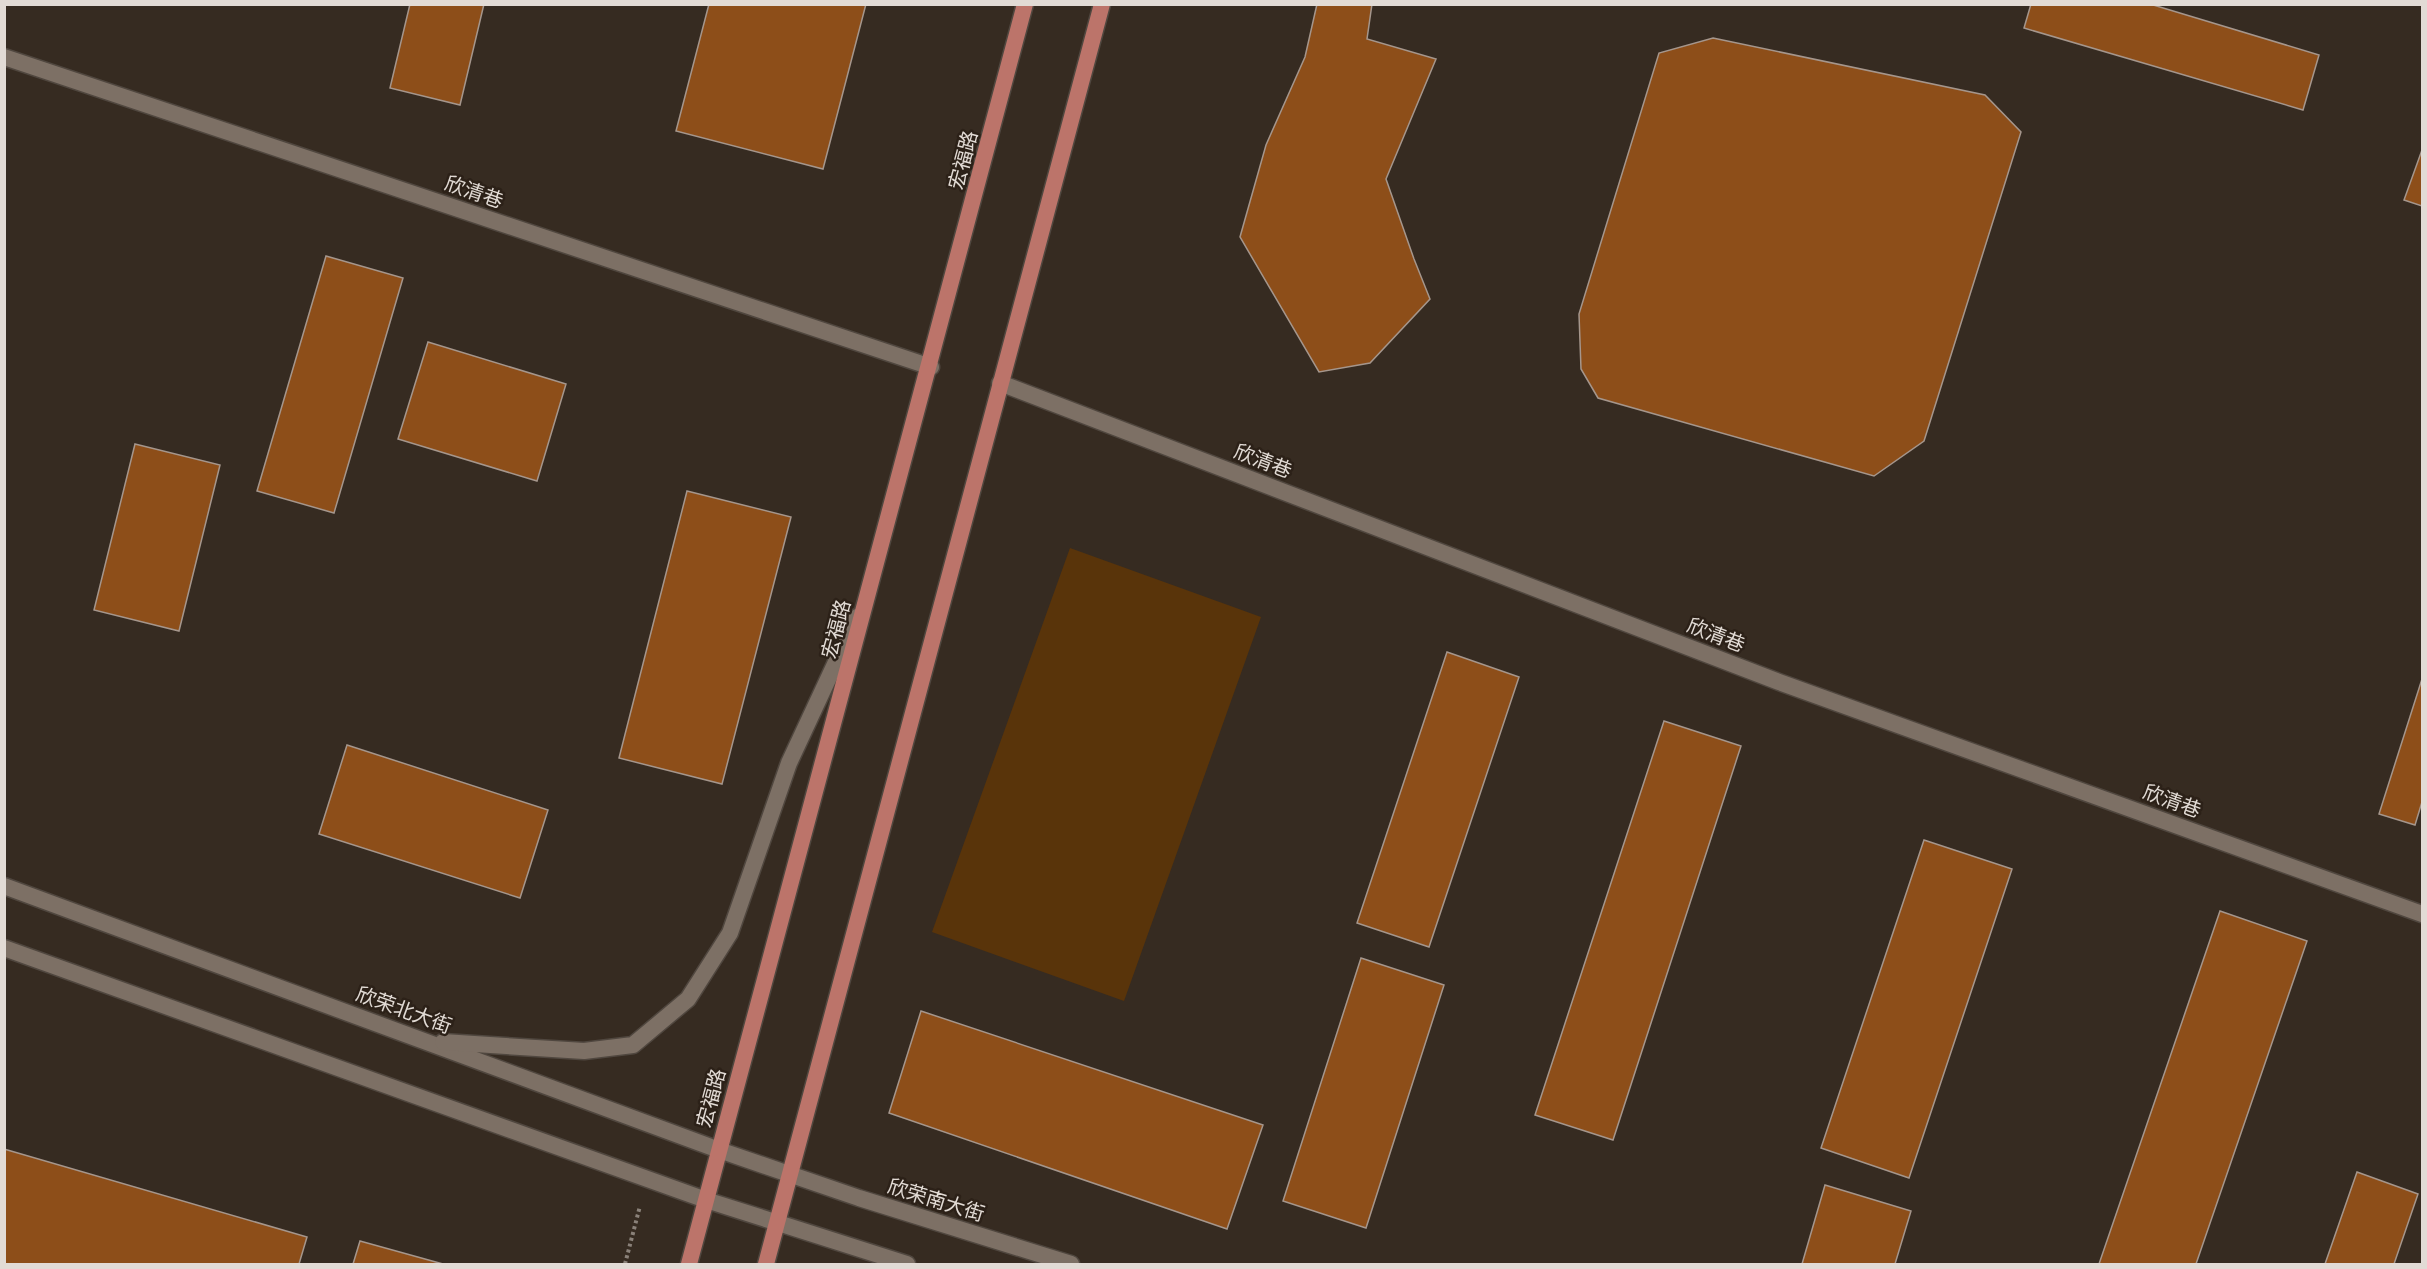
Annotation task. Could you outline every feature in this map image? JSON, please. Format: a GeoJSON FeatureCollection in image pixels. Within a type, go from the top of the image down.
{"type":"FeatureCollection","features":[{"type":"Feature","properties":{"kind":"main road","name":"宏福路"},"geometry":{"type":"LineString","coordinates":[[689,1264],[867,597],[931,367],[1025,4]]}},
{"type":"Feature","properties":{"kind":"main road"},"geometry":{"type":"LineString","coordinates":[[766,1264],[1102,4]]}},
{"type":"Feature","properties":{"kind":"street","name":"欣清巷"},"geometry":{"type":"LineString","coordinates":[[4,57],[931,367]]}},
{"type":"Feature","properties":{"kind":"street","name":"欣清巷"},"geometry":{"type":"LineString","coordinates":[[1000,383],[1779,682],[2422,914]]}},
{"type":"Feature","properties":{"kind":"street"},"geometry":{"type":"LineString","coordinates":[[425,1041],[584,1052],[633,1045],[688,999],[730,933],[789,763],[867,597]]}},
{"type":"Feature","properties":{"kind":"street","name":"欣荣北大街"},"geometry":{"type":"LineString","coordinates":[[4,886],[718,1150],[789,1174]]}},
{"type":"Feature","properties":{"kind":"street"},"geometry":{"type":"LineString","coordinates":[[4,948],[647,1180],[907,1264]]}},
{"type":"Feature","properties":{"kind":"street","name":"欣荣南大街"},"geometry":{"type":"LineString","coordinates":[[789,1174],[1071,1264]]}},
{"type":"Feature","properties":{"kind":"path"},"geometry":{"type":"LineString","coordinates":[[625,1264],[647,1180]]}},
{"type":"Feature","properties":{"kind":"shaded area"},"geometry":{"type":"Polygon","coordinates":[[[1070,548],[1261,617],[1124,1001],[932,932],[1070,548]]]}},
{"type":"Feature","properties":{"kind":"building"},"geometry":{"type":"Polygon","coordinates":[[[410,4],[484,4],[460,105],[390,88],[410,4]]]}},
{"type":"Feature","properties":{"kind":"building"},"geometry":{"type":"Polygon","coordinates":[[[709,4],[866,4],[823,169],[676,131],[709,4]]]}},
{"type":"Feature","properties":{"kind":"building"},"geometry":{"type":"Polygon","coordinates":[[[1317,4],[1372,4],[1367,39],[1436,59],[1386,179],[1430,299],[1370,363],[1319,372],[1240,237],[1266,145],[1305,57],[1317,4]]]}},
{"type":"Feature","properties":{"kind":"building"},"geometry":{"type":"Polygon","coordinates":[[[2031,4],[2150,4],[2319,55],[2303,110],[2024,28],[2031,4]]]}},
{"type":"Feature","properties":{"kind":"building"},"geometry":{"type":"Polygon","coordinates":[[[1713,38],[1985,95],[2021,132],[1924,441],[1874,476],[1598,398],[1581,369],[1579,314],[1659,53],[1713,38]]]}},
{"type":"Feature","properties":{"kind":"building"},"geometry":{"type":"Polygon","coordinates":[[[2422,150],[2422,206],[2404,200],[2422,150]]]}},
{"type":"Feature","properties":{"kind":"building"},"geometry":{"type":"Polygon","coordinates":[[[326,256],[403,278],[334,513],[257,491],[326,256]]]}},
{"type":"Feature","properties":{"kind":"building"},"geometry":{"type":"Polygon","coordinates":[[[428,342],[566,384],[537,481],[398,439],[428,342]]]}},
{"type":"Feature","properties":{"kind":"building"},"geometry":{"type":"Polygon","coordinates":[[[135,444],[220,465],[179,631],[94,610],[135,444]]]}},
{"type":"Feature","properties":{"kind":"building"},"geometry":{"type":"Polygon","coordinates":[[[687,491],[791,517],[722,784],[619,758],[687,491]]]}},
{"type":"Feature","properties":{"kind":"building"},"geometry":{"type":"Polygon","coordinates":[[[1447,652],[1519,677],[1429,947],[1357,923],[1447,652]]]}},
{"type":"Feature","properties":{"kind":"building"},"geometry":{"type":"Polygon","coordinates":[[[2422,679],[2422,802],[2415,825],[2379,814],[2422,679]]]}},
{"type":"Feature","properties":{"kind":"building"},"geometry":{"type":"Polygon","coordinates":[[[1664,721],[1741,746],[1613,1140],[1535,1115],[1664,721]]]}},
{"type":"Feature","properties":{"kind":"building"},"geometry":{"type":"Polygon","coordinates":[[[347,745],[548,810],[520,898],[319,834],[347,745]]]}},
{"type":"Feature","properties":{"kind":"building"},"geometry":{"type":"Polygon","coordinates":[[[1924,840],[2012,869],[1909,1178],[1821,1148],[1924,840]]]}},
{"type":"Feature","properties":{"kind":"building"},"geometry":{"type":"Polygon","coordinates":[[[2220,911],[2307,941],[2196,1264],[2099,1264],[2220,911]]]}},
{"type":"Feature","properties":{"kind":"building"},"geometry":{"type":"Polygon","coordinates":[[[1361,958],[1444,985],[1366,1228],[1283,1201],[1361,958]]]}},
{"type":"Feature","properties":{"kind":"building"},"geometry":{"type":"Polygon","coordinates":[[[921,1011],[1263,1125],[1227,1229],[889,1113],[921,1011]]]}},
{"type":"Feature","properties":{"kind":"building"},"geometry":{"type":"Polygon","coordinates":[[[4,1149],[307,1237],[299,1264],[4,1264],[4,1149]]]}},
{"type":"Feature","properties":{"kind":"building"},"geometry":{"type":"Polygon","coordinates":[[[2357,1172],[2418,1194],[2394,1264],[2325,1264],[2357,1172]]]}},
{"type":"Feature","properties":{"kind":"building"},"geometry":{"type":"Polygon","coordinates":[[[1825,1185],[1911,1211],[1895,1264],[1802,1264],[1825,1185]]]}},
{"type":"Feature","properties":{"kind":"building"},"geometry":{"type":"Polygon","coordinates":[[[360,1241],[443,1264],[353,1264],[360,1241]]]}}]}
